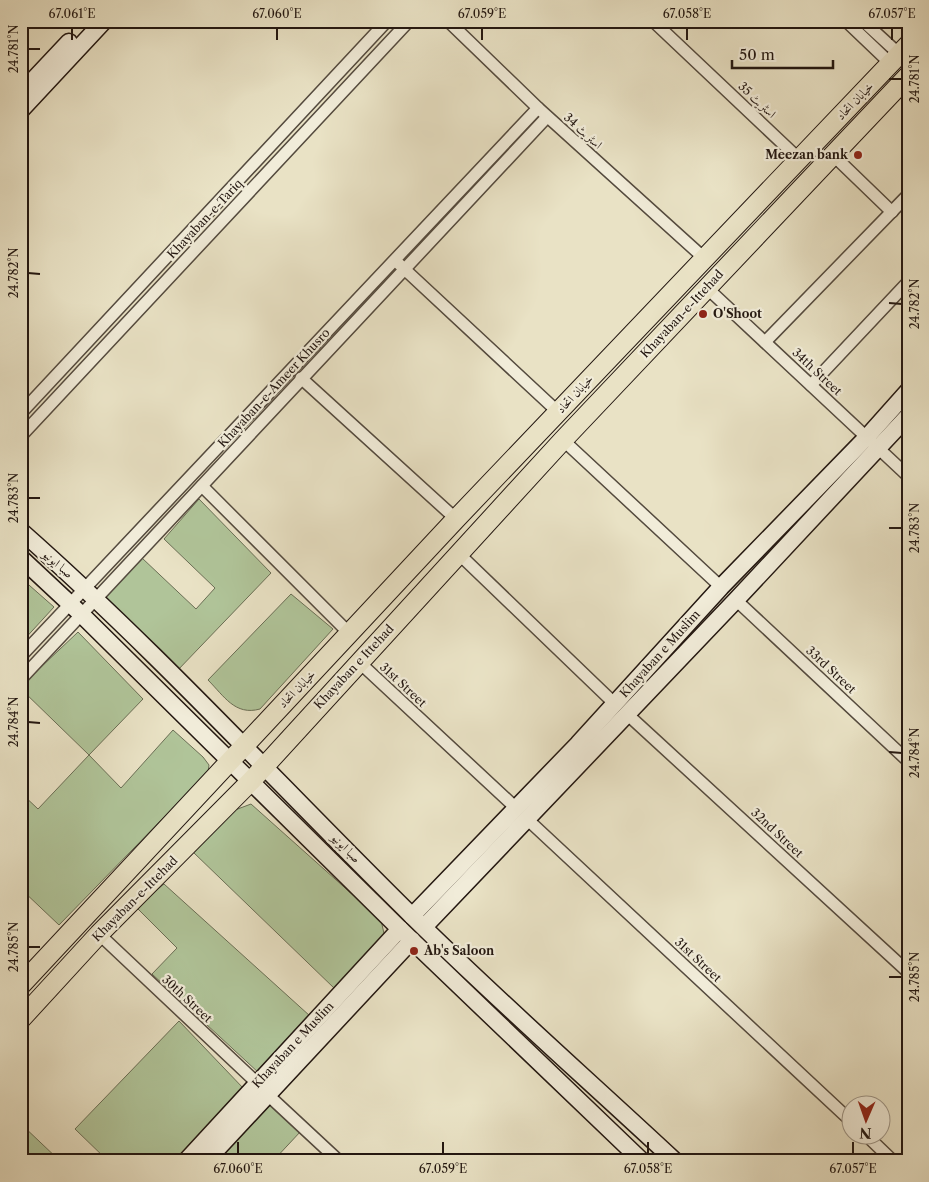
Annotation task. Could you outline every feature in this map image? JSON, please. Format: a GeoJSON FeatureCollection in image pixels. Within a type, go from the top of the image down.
{"type":"FeatureCollection","features":[{"type":"Feature","properties":{"kind":"main road","name":"خیابان اتحاد"},"geometry":{"type":"LineString","coordinates":[[243,745],[899,54]]}},
{"type":"Feature","properties":{"kind":"main road","name":"Khayaban-e-Ittehad"},"geometry":{"type":"LineString","coordinates":[[459,554],[563,440],[833,155],[906,81]]}},
{"type":"Feature","properties":{"kind":"main road","name":"Khayaban e Ittehad"},"geometry":{"type":"LineString","coordinates":[[251,781],[459,554]]}},
{"type":"Feature","properties":{"kind":"main road"},"geometry":{"type":"LineString","coordinates":[[230,761],[243,745]]}},
{"type":"Feature","properties":{"kind":"main road","name":"Khayaban-e-Ittehad"},"geometry":{"type":"LineString","coordinates":[[21,985],[230,761]]}},
{"type":"Feature","properties":{"kind":"main road","name":"Khayaban-e-Ittehad"},"geometry":{"type":"LineString","coordinates":[[21,1019],[99,934],[251,781]]}},
{"type":"Feature","properties":{"kind":"street"},"geometry":{"type":"LineString","coordinates":[[21,93],[89,21]]}},
{"type":"Feature","properties":{"kind":"street"},"geometry":{"type":"LineString","coordinates":[[21,110],[104,21]]}},
{"type":"Feature","properties":{"kind":"street","name":"Khayaban-e-Tariq"},"geometry":{"type":"LineString","coordinates":[[21,413],[387,21]]}},
{"type":"Feature","properties":{"kind":"street","name":"Khayaban-e-Tariq"},"geometry":{"type":"LineString","coordinates":[[21,436],[409,21]]}},
{"type":"Feature","properties":{"kind":"street","name":"اسٹریٹ 34"},"geometry":{"type":"LineString","coordinates":[[448,21],[547,117],[704,258]]}},
{"type":"Feature","properties":{"kind":"street","name":"اسٹریٹ 35"},"geometry":{"type":"LineString","coordinates":[[653,21],[799,158]]}},
{"type":"Feature","properties":{"kind":"street"},"geometry":{"type":"LineString","coordinates":[[846,21],[899,54]]}},
{"type":"Feature","properties":{"kind":"street"},"geometry":{"type":"LineString","coordinates":[[863,21],[899,54]]}},
{"type":"Feature","properties":{"kind":"street","name":"Khayaban-e-Ameer Khusro"},"geometry":{"type":"LineString","coordinates":[[21,656],[350,305],[538,108]]}},
{"type":"Feature","properties":{"kind":"street","name":"Khayaban-e-Ameer Khusro"},"geometry":{"type":"LineString","coordinates":[[21,679],[403,268],[547,117]]}},
{"type":"Feature","properties":{"kind":"street"},"geometry":{"type":"LineString","coordinates":[[833,155],[892,212]]}},
{"type":"Feature","properties":{"kind":"street"},"geometry":{"type":"LineString","coordinates":[[765,342],[908,195]]}},
{"type":"Feature","properties":{"kind":"street"},"geometry":{"type":"LineString","coordinates":[[394,260],[558,412]]}},
{"type":"Feature","properties":{"kind":"street"},"geometry":{"type":"LineString","coordinates":[[811,385],[908,282]]}},
{"type":"Feature","properties":{"kind":"street","name":"34th Street"},"geometry":{"type":"LineString","coordinates":[[707,288],[908,476]]}},
{"type":"Feature","properties":{"kind":"street"},"geometry":{"type":"LineString","coordinates":[[350,305],[360,315]]}},
{"type":"Feature","properties":{"kind":"street"},"geometry":{"type":"LineString","coordinates":[[301,378],[456,519]]}},
{"type":"Feature","properties":{"kind":"street","name":"Khayaban e Muslim"},"geometry":{"type":"LineString","coordinates":[[418,922],[621,709],[681,658],[801,530],[872,443],[908,391]]}},
{"type":"Feature","properties":{"kind":"street","name":"Khayaban e Muslim"},"geometry":{"type":"LineString","coordinates":[[621,709],[668,645],[720,587],[788,518],[872,443],[908,416]]}},
{"type":"Feature","properties":{"kind":"street"},"geometry":{"type":"LineString","coordinates":[[563,440],[720,587]]}},
{"type":"Feature","properties":{"kind":"street"},"geometry":{"type":"LineString","coordinates":[[202,486],[350,634]]}},
{"type":"Feature","properties":{"kind":"street"},"geometry":{"type":"LineString","coordinates":[[788,518],[801,530]]}},
{"type":"Feature","properties":{"kind":"street","name":"صبا ایونیو"},"geometry":{"type":"LineString","coordinates":[[21,531],[85,588],[265,765],[418,922],[674,1161]]}},
{"type":"Feature","properties":{"kind":"street","name":"32nd Street"},"geometry":{"type":"LineString","coordinates":[[459,554],[621,709],[908,972]]}},
{"type":"Feature","properties":{"kind":"street","name":"صبا ایونیو"},"geometry":{"type":"LineString","coordinates":[[21,558],[82,614],[406,935],[642,1161]]}},
{"type":"Feature","properties":{"kind":"street","name":"33rd Street"},"geometry":{"type":"LineString","coordinates":[[736,600],[908,761]]}},
{"type":"Feature","properties":{"kind":"street"},"geometry":{"type":"LineString","coordinates":[[668,645],[681,658]]}},
{"type":"Feature","properties":{"kind":"street","name":"31st Street"},"geometry":{"type":"LineString","coordinates":[[359,662],[842,1113]]}},
{"type":"Feature","properties":{"kind":"street","name":"30th Street"},"geometry":{"type":"LineString","coordinates":[[99,934],[339,1161]]}},
{"type":"Feature","properties":{"kind":"street","name":"Khayaban e Muslim"},"geometry":{"type":"LineString","coordinates":[[186,1161],[262,1089],[406,935]]}},
{"type":"Feature","properties":{"kind":"street","name":"Khayaban e Muslim"},"geometry":{"type":"LineString","coordinates":[[206,1161],[262,1089]]}},
{"type":"Feature","properties":{"kind":"street"},"geometry":{"type":"LineString","coordinates":[[875,1144],[893,1161]]}},
{"type":"Feature","properties":{"kind":"green space"},"geometry":{"type":"Polygon","coordinates":[[[199,499],[271,573],[176,672],[103,600],[142,558],[196,609],[215,588],[164,539],[199,499]]]}},
{"type":"Feature","properties":{"kind":"green space"},"geometry":{"type":"Polygon","coordinates":[[[21,578],[54,607],[21,643],[21,578]]]}},
{"type":"Feature","properties":{"kind":"green space"},"geometry":{"type":"Polygon","coordinates":[[[291,594],[333,629],[260,709],[244,710],[237,707],[225,698],[208,680],[291,594]]]}},
{"type":"Feature","properties":{"kind":"green space"},"geometry":{"type":"Polygon","coordinates":[[[78,632],[143,699],[89,755],[21,689],[21,686],[78,632]]]}},
{"type":"Feature","properties":{"kind":"green space"},"geometry":{"type":"Polygon","coordinates":[[[173,730],[203,757],[209,765],[208,772],[59,925],[21,889],[21,793],[38,809],[89,755],[121,788],[173,730]]]}},
{"type":"Feature","properties":{"kind":"green space"},"geometry":{"type":"Polygon","coordinates":[[[251,804],[381,920],[385,938],[335,989],[193,852],[235,810],[251,804]]]}},
{"type":"Feature","properties":{"kind":"green space"},"geometry":{"type":"Polygon","coordinates":[[[164,884],[310,1016],[260,1074],[152,974],[177,948],[136,907],[164,884]]]}},
{"type":"Feature","properties":{"kind":"green space"},"geometry":{"type":"Polygon","coordinates":[[[179,1021],[244,1089],[178,1161],[108,1161],[75,1129],[179,1021]]]}},
{"type":"Feature","properties":{"kind":"green space"},"geometry":{"type":"Polygon","coordinates":[[[271,1104],[301,1131],[273,1161],[217,1161],[271,1104]]]}},
{"type":"Feature","properties":{"kind":"green space"},"geometry":{"type":"Polygon","coordinates":[[[21,1124],[60,1161],[21,1161],[21,1124]]]}},
{"type":"Feature","properties":{"kind":"place","name":"Meezan bank"},"geometry":{"type":"Point","coordinates":[858,155]}},
{"type":"Feature","properties":{"kind":"place","name":"O'Shoot"},"geometry":{"type":"Point","coordinates":[703,314]}},
{"type":"Feature","properties":{"kind":"place","name":"Ab's Saloon"},"geometry":{"type":"Point","coordinates":[414,951]}}]}
